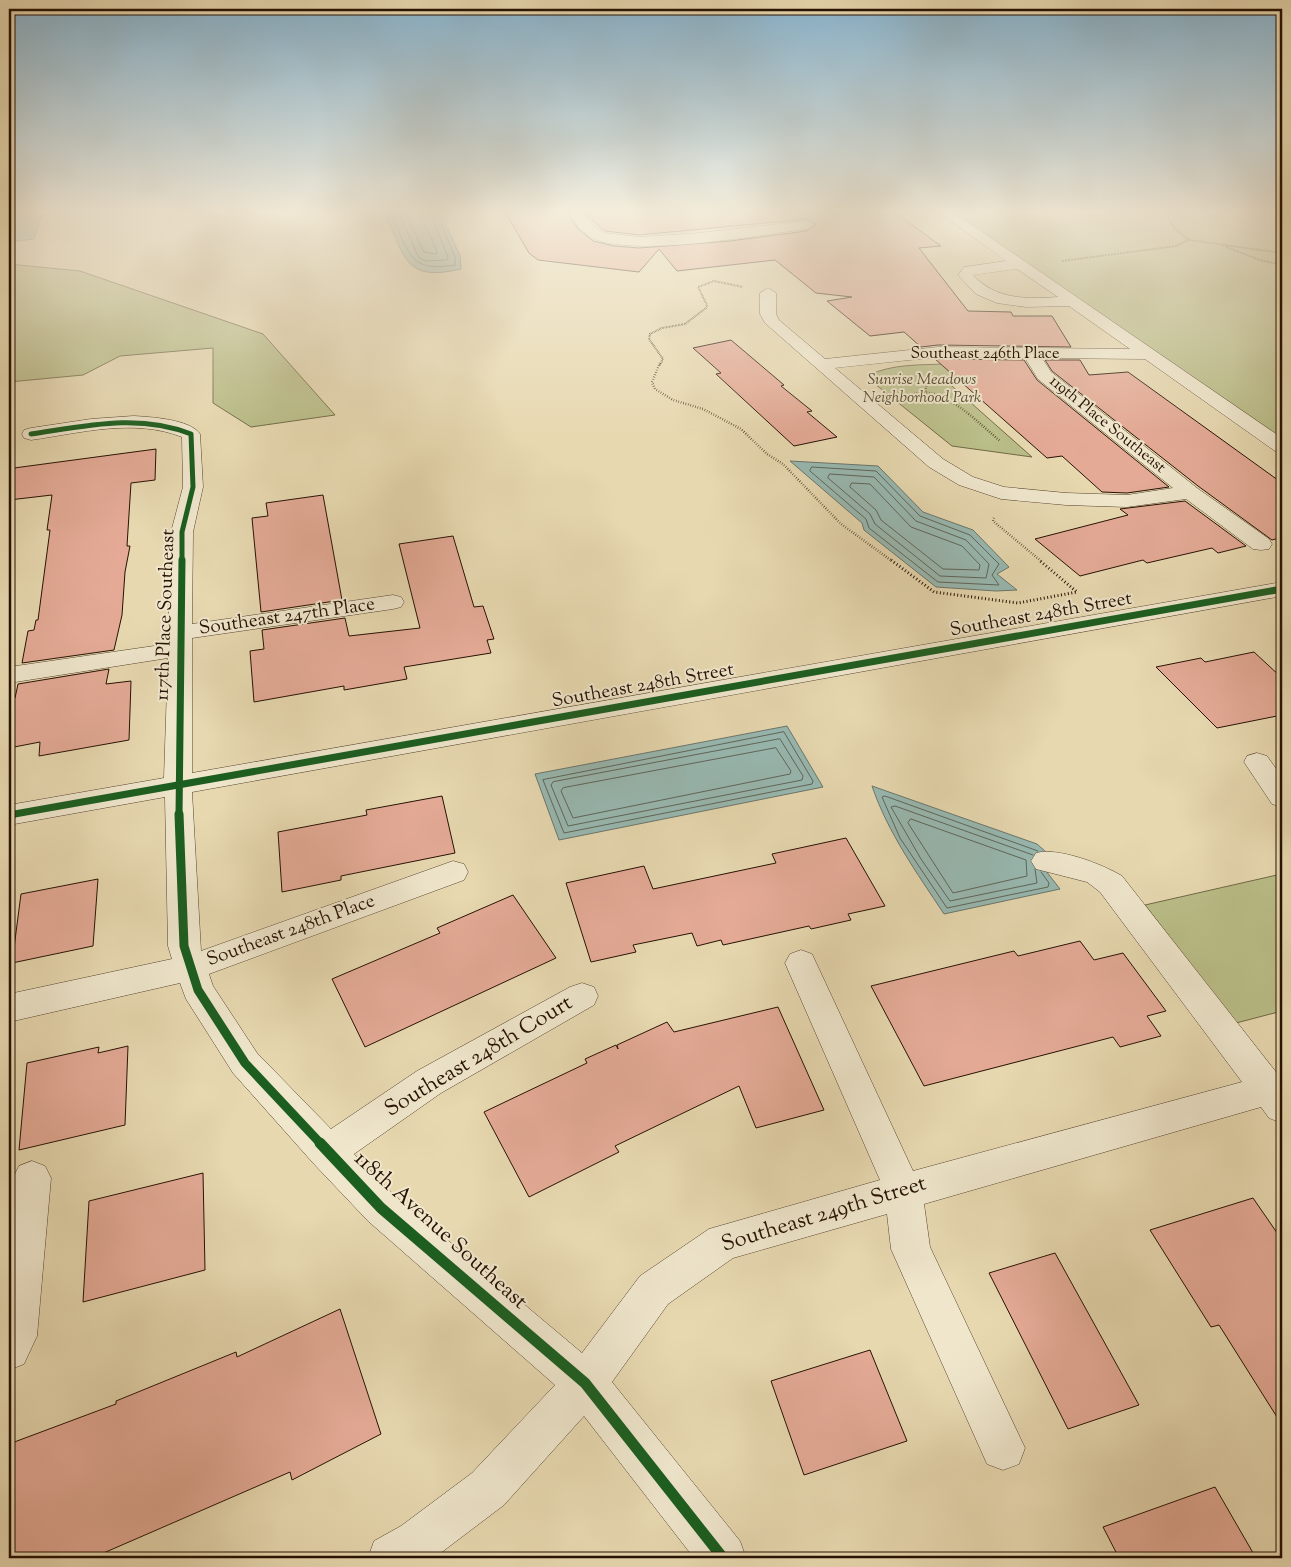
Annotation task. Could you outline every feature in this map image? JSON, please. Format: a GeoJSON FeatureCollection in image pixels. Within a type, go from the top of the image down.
{"type":"FeatureCollection","features":[{"type":"Feature","properties":{"kind":"street"},"geometry":{"type":"LineString","coordinates":[[975,285],[979,290],[1003,299],[1034,303],[1073,301]]}},
{"type":"Feature","properties":{"kind":"street"},"geometry":{"type":"LineString","coordinates":[[1050,285],[1282,447]]}},
{"type":"Feature","properties":{"kind":"street","name":"119th Place Southeast"},"geometry":{"type":"LineString","coordinates":[[768,293],[768,314],[773,323],[936,463],[966,481],[1001,493],[1066,499],[1127,501],[1190,492]]}},
{"type":"Feature","properties":{"kind":"street","name":"Southeast 246th Place"},"geometry":{"type":"LineString","coordinates":[[821,364],[938,352],[1149,354]]}},
{"type":"Feature","properties":{"kind":"street","name":"119th Place Southeast"},"geometry":{"type":"LineString","coordinates":[[1030,352],[1044,375],[1190,492],[1261,544]]}},
{"type":"Feature","properties":{"kind":"street","name":"117th Place Southeast"},"geometry":{"type":"LineString","coordinates":[[31,434],[131,422],[161,423],[176,426],[191,434],[193,488],[182,532],[178,784]]}},
{"type":"Feature","properties":{"kind":"street","name":"Southeast 248th Street"},"geometry":{"type":"LineString","coordinates":[[9,815],[1282,589]]}},
{"type":"Feature","properties":{"kind":"street","name":"Southeast 247th Place"},"geometry":{"type":"LineString","coordinates":[[9,674],[393,602]]}},
{"type":"Feature","properties":{"kind":"street"},"geometry":{"type":"LineString","coordinates":[[1257,762],[1282,797]]}},
{"type":"Feature","properties":{"kind":"street","name":"118th Avenue Southeast"},"geometry":{"type":"LineString","coordinates":[[178,784],[184,946],[198,990],[246,1064],[381,1208],[586,1383],[723,1558]]}},
{"type":"Feature","properties":{"kind":"street"},"geometry":{"type":"LineString","coordinates":[[1046,861],[1096,874],[1111,884],[1278,1095]]}},
{"type":"Feature","properties":{"kind":"street","name":"Southeast 248th Place"},"geometry":{"type":"LineString","coordinates":[[9,1008],[191,968],[453,872]]}},
{"type":"Feature","properties":{"kind":"street"},"geometry":{"type":"LineString","coordinates":[[801,963],[902,1190],[911,1249],[1003,1448]]}},
{"type":"Feature","properties":{"kind":"street","name":"Southeast 248th Court"},"geometry":{"type":"LineString","coordinates":[[327,1152],[428,1082],[582,996]]}},
{"type":"Feature","properties":{"kind":"street","name":"Southeast 249th Street"},"geometry":{"type":"LineString","coordinates":[[391,1558],[417,1542],[488,1489],[586,1383],[654,1290],[723,1242],[902,1190],[1278,1095]]}},
{"type":"Feature","properties":{"kind":"street"},"geometry":{"type":"LineString","coordinates":[[9,1349],[16,1336],[32,1178]]}},
{"type":"Feature","properties":{"kind":"path"},"geometry":{"type":"LineString","coordinates":[[700,285],[698,287],[707,305],[706,308],[685,324],[662,328],[650,334],[649,339],[663,359],[654,374],[652,382],[663,395],[703,409],[741,429],[767,454],[783,464],[841,524],[934,592],[1018,603],[1077,592],[993,521],[1001,493]]}},
{"type":"Feature","properties":{"kind":"path"},"geometry":{"type":"LineString","coordinates":[[735,285],[768,293]]}},
{"type":"Feature","properties":{"kind":"path"},"geometry":{"type":"LineString","coordinates":[[867,404],[931,393],[974,417],[1000,441]]}},
{"type":"Feature","properties":{"kind":"green space"},"geometry":{"type":"Polygon","coordinates":[[[9,285],[121,285],[263,334],[335,415],[251,427],[213,403],[213,348],[120,356],[83,375],[9,382],[9,285]]]}},
{"type":"Feature","properties":{"kind":"green space"},"geometry":{"type":"Polygon","coordinates":[[[1050,285],[1282,285],[1282,447],[1050,285]]]}},
{"type":"Feature","properties":{"kind":"green space","name":"Sunrise Meadows Neighborhood Park"},"geometry":{"type":"Polygon","coordinates":[[[946,364],[1027,369],[944,379],[1032,457],[952,446],[870,380],[869,375],[897,367],[946,364]]]}},
{"type":"Feature","properties":{"kind":"green space"},"geometry":{"type":"Polygon","coordinates":[[[1277,875],[1282,881],[1282,1011],[1236,1023],[1145,905],[1277,875]]]}},
{"type":"Feature","properties":{"kind":"water"},"geometry":{"type":"Polygon","coordinates":[[[790,461],[878,466],[923,512],[973,530],[1009,567],[997,574],[1017,590],[996,591],[936,587],[864,530],[862,523],[790,461]]]}},
{"type":"Feature","properties":{"kind":"water"},"geometry":{"type":"Polygon","coordinates":[[[787,726],[823,787],[559,840],[535,774],[787,726]]]}},
{"type":"Feature","properties":{"kind":"water"},"geometry":{"type":"Polygon","coordinates":[[[872,786],[1037,844],[1046,852],[1046,871],[1060,889],[944,914],[886,820],[872,786]]]}},
{"type":"Feature","properties":{"kind":"building"},"geometry":{"type":"Polygon","coordinates":[[[806,285],[948,285],[968,311],[1011,312],[1013,316],[1052,316],[1071,347],[938,345],[921,347],[904,332],[870,336],[827,301],[852,297],[816,293],[806,285]]]}},
{"type":"Feature","properties":{"kind":"building"},"geometry":{"type":"Polygon","coordinates":[[[731,340],[784,385],[781,386],[812,411],[807,412],[837,437],[794,446],[716,374],[721,373],[693,348],[731,340]]]}},
{"type":"Feature","properties":{"kind":"building"},"geometry":{"type":"Polygon","coordinates":[[[935,359],[1024,360],[1037,380],[1169,487],[1127,493],[1102,492],[1062,456],[1047,458],[935,359]]]}},
{"type":"Feature","properties":{"kind":"building"},"geometry":{"type":"Polygon","coordinates":[[[1045,360],[1080,360],[1089,375],[1128,372],[1282,483],[1282,537],[1272,540],[1198,486],[1052,371],[1045,360]]]}},
{"type":"Feature","properties":{"kind":"building"},"geometry":{"type":"Polygon","coordinates":[[[156,449],[155,480],[131,483],[127,546],[130,546],[125,572],[122,615],[114,650],[22,663],[28,631],[34,630],[36,620],[38,620],[50,530],[47,530],[52,495],[9,500],[14,468],[156,449]]]}},
{"type":"Feature","properties":{"kind":"building"},"geometry":{"type":"Polygon","coordinates":[[[323,495],[342,600],[261,612],[252,518],[268,516],[266,503],[323,495]]]}},
{"type":"Feature","properties":{"kind":"building"},"geometry":{"type":"Polygon","coordinates":[[[1185,501],[1246,546],[1218,553],[1212,548],[1147,563],[1143,560],[1080,576],[1035,539],[1128,515],[1120,509],[1185,501]]]}},
{"type":"Feature","properties":{"kind":"building"},"geometry":{"type":"Polygon","coordinates":[[[453,536],[474,607],[483,606],[494,639],[487,640],[491,653],[404,667],[407,679],[344,690],[344,686],[254,702],[250,651],[264,649],[262,630],[345,618],[349,636],[420,628],[399,544],[453,536]]]}},
{"type":"Feature","properties":{"kind":"building"},"geometry":{"type":"Polygon","coordinates":[[[1254,652],[1282,678],[1282,715],[1217,728],[1156,667],[1201,658],[1205,662],[1254,652]]]}},
{"type":"Feature","properties":{"kind":"building"},"geometry":{"type":"Polygon","coordinates":[[[109,669],[106,684],[131,681],[129,740],[39,756],[40,742],[9,748],[9,699],[15,698],[18,684],[109,669]]]}},
{"type":"Feature","properties":{"kind":"building"},"geometry":{"type":"Polygon","coordinates":[[[442,796],[455,853],[341,876],[341,880],[282,892],[278,832],[367,815],[366,810],[442,796]]]}},
{"type":"Feature","properties":{"kind":"building"},"geometry":{"type":"Polygon","coordinates":[[[846,838],[885,906],[848,914],[851,920],[811,929],[809,926],[723,945],[721,940],[697,946],[692,933],[633,945],[636,952],[591,962],[566,883],[644,866],[653,889],[776,863],[772,854],[846,838]]]}},
{"type":"Feature","properties":{"kind":"building"},"geometry":{"type":"Polygon","coordinates":[[[98,879],[93,946],[12,963],[21,894],[98,879]]]}},
{"type":"Feature","properties":{"kind":"building"},"geometry":{"type":"Polygon","coordinates":[[[513,895],[556,958],[365,1047],[332,979],[440,933],[437,928],[513,895]]]}},
{"type":"Feature","properties":{"kind":"building"},"geometry":{"type":"Polygon","coordinates":[[[1080,941],[1094,960],[1123,953],[1166,1011],[1147,1016],[1161,1036],[1120,1047],[1113,1037],[924,1086],[871,986],[1014,951],[1018,956],[1080,941]]]}},
{"type":"Feature","properties":{"kind":"building"},"geometry":{"type":"Polygon","coordinates":[[[778,1007],[824,1110],[756,1128],[739,1086],[615,1146],[619,1152],[529,1197],[484,1112],[587,1063],[585,1059],[616,1045],[618,1049],[617,1045],[667,1022],[674,1032],[778,1007]]]}},
{"type":"Feature","properties":{"kind":"building"},"geometry":{"type":"Polygon","coordinates":[[[128,1046],[125,1125],[19,1150],[27,1063],[99,1047],[98,1053],[128,1046]]]}},
{"type":"Feature","properties":{"kind":"building"},"geometry":{"type":"Polygon","coordinates":[[[203,1173],[205,1270],[83,1302],[89,1201],[203,1173]]]}},
{"type":"Feature","properties":{"kind":"building"},"geometry":{"type":"Polygon","coordinates":[[[1253,1198],[1282,1240],[1282,1425],[1219,1325],[1211,1327],[1150,1230],[1253,1198]]]}},
{"type":"Feature","properties":{"kind":"building"},"geometry":{"type":"Polygon","coordinates":[[[1055,1253],[1139,1405],[1068,1429],[989,1273],[1055,1253]]]}},
{"type":"Feature","properties":{"kind":"building"},"geometry":{"type":"Polygon","coordinates":[[[340,1309],[381,1434],[292,1480],[290,1472],[92,1558],[9,1558],[9,1444],[116,1404],[116,1401],[236,1352],[237,1357],[340,1309]]]}},
{"type":"Feature","properties":{"kind":"building"},"geometry":{"type":"Polygon","coordinates":[[[870,1350],[907,1441],[804,1475],[771,1381],[870,1350]]]}},
{"type":"Feature","properties":{"kind":"building"},"geometry":{"type":"Polygon","coordinates":[[[1215,1487],[1256,1558],[1119,1558],[1103,1527],[1215,1487]]]}},
{"type":"Feature","properties":{"kind":"cycle path"},"geometry":{"type":"LineString","coordinates":[[31,434],[91,425],[134,422],[154,423],[173,427],[191,434],[193,487],[182,532],[178,784],[184,946],[198,990],[245,1063],[381,1208],[585,1383],[723,1558]]}},
{"type":"Feature","properties":{"kind":"cycle path"},"geometry":{"type":"LineString","coordinates":[[9,815],[1282,589]]}}]}
